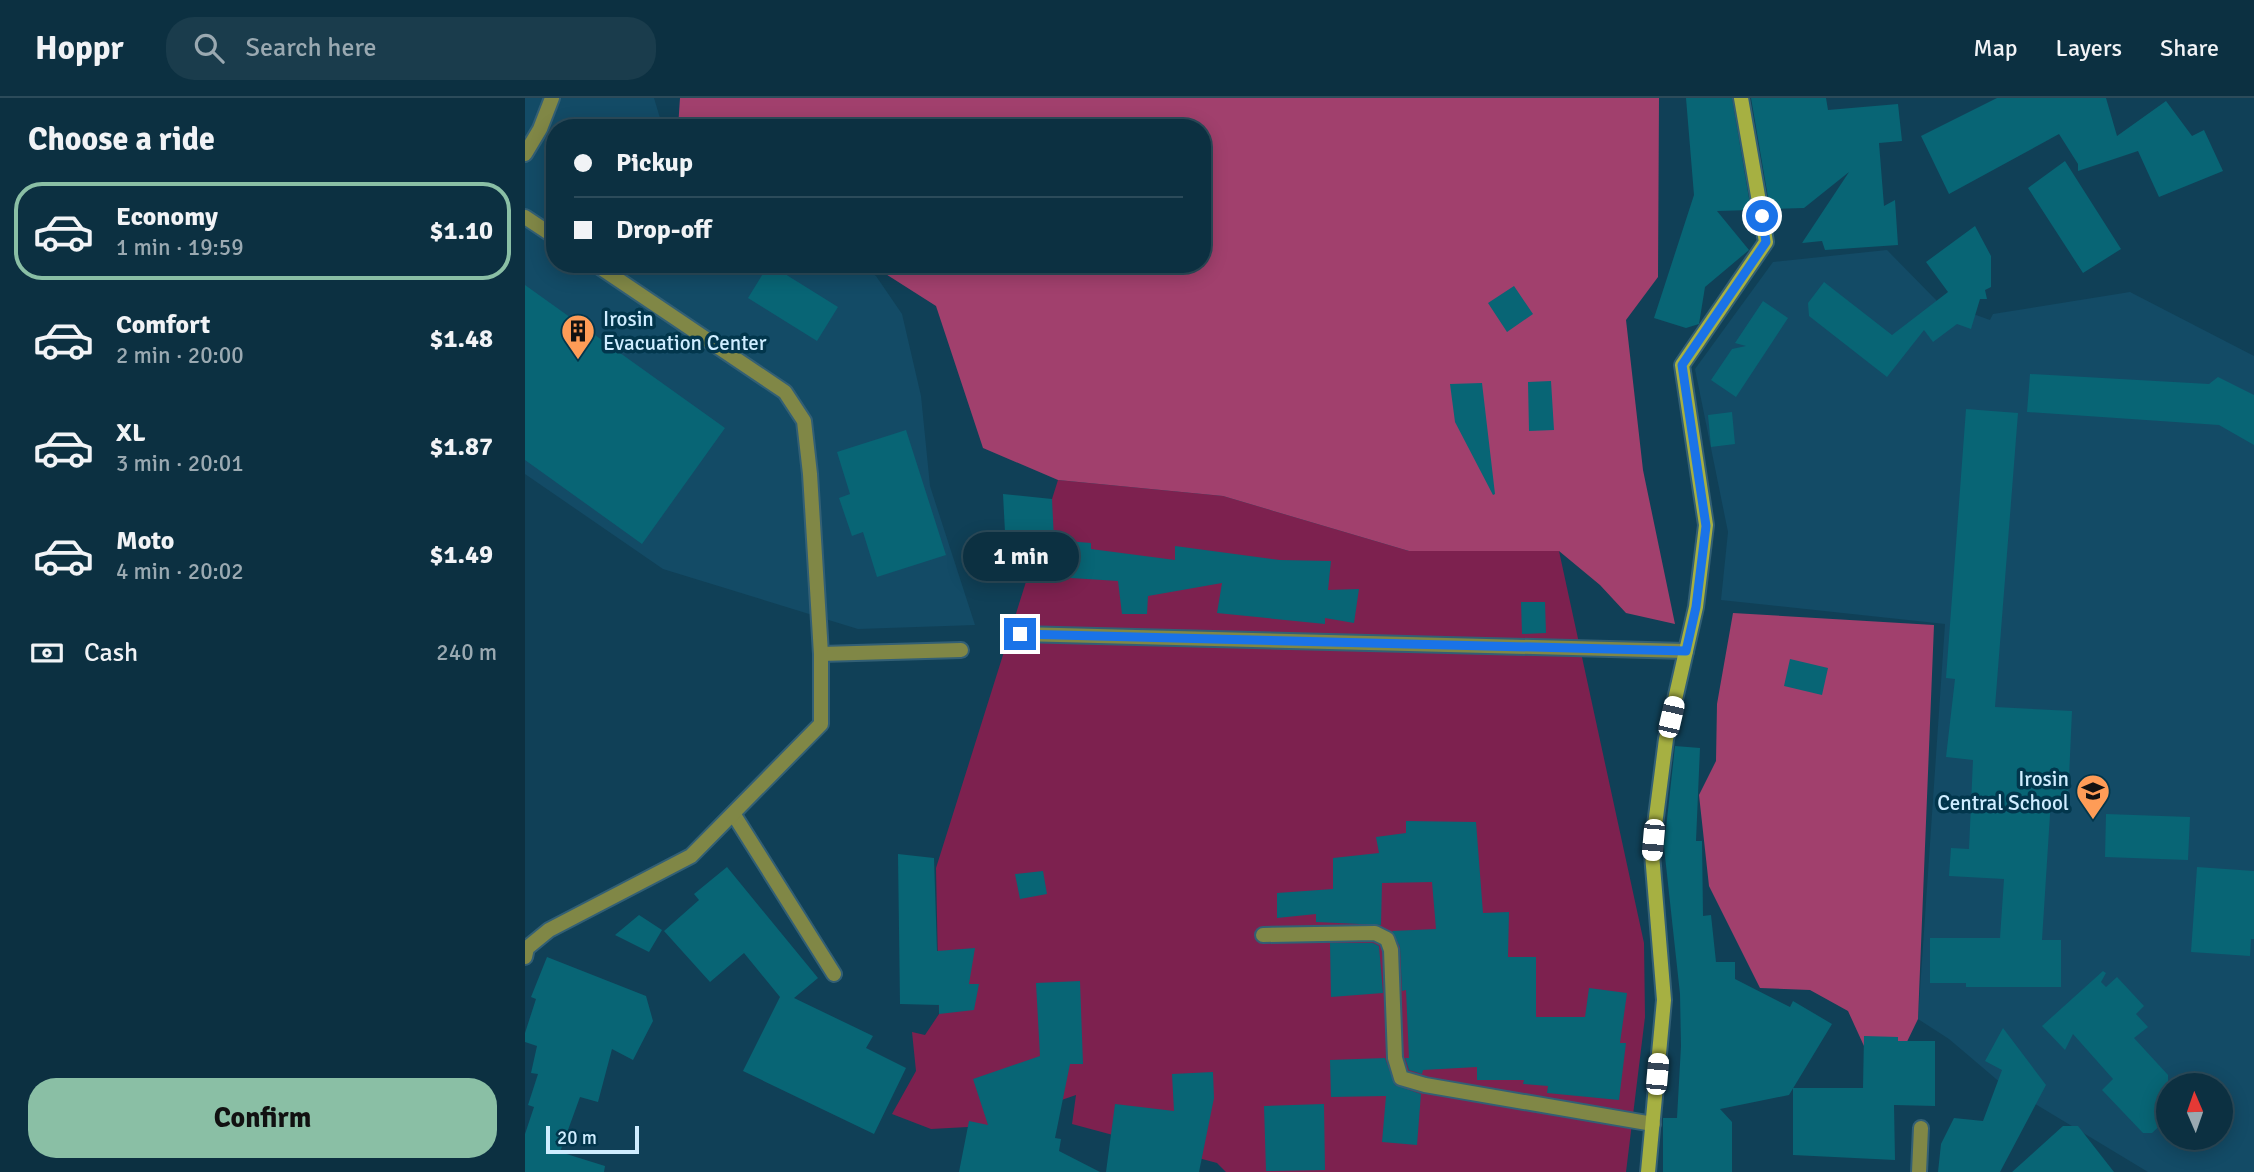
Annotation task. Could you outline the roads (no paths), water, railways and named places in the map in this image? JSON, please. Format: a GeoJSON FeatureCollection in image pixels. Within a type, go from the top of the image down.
{"type":"FeatureCollection","features":[{"type":"Feature","properties":{"kind":"street"},"geometry":{"type":"LineString","coordinates":[[525,154],[540,129],[552,98]]}},
{"type":"Feature","properties":{"kind":"street"},"geometry":{"type":"LineString","coordinates":[[1648,1172],[1664,1000],[1652,854],[1666,739],[1696,607],[1706,526],[1682,365],[1766,242],[1741,98]]}},
{"type":"Feature","properties":{"kind":"street"},"geometry":{"type":"LineString","coordinates":[[525,217],[546,231]]}},
{"type":"Feature","properties":{"kind":"street"},"geometry":{"type":"LineString","coordinates":[[525,957],[527,948],[549,930],[691,856],[821,724],[821,654],[810,474],[804,421],[785,392],[608,273]]}},
{"type":"Feature","properties":{"kind":"street"},"geometry":{"type":"LineString","coordinates":[[1020,634],[1686,651]]}},
{"type":"Feature","properties":{"kind":"street"},"geometry":{"type":"LineString","coordinates":[[821,654],[961,650]]}},
{"type":"Feature","properties":{"kind":"street"},"geometry":{"type":"LineString","coordinates":[[733,815],[834,974]]}},
{"type":"Feature","properties":{"kind":"street"},"geometry":{"type":"LineString","coordinates":[[1263,935],[1375,933],[1387,939],[1391,950],[1395,1058],[1401,1078],[1425,1085],[1653,1124]]}},
{"type":"Feature","properties":{"kind":"street"},"geometry":{"type":"LineString","coordinates":[[1919,1172],[1921,1128]]}},
{"type":"Feature","properties":{"kind":"place","name":"Irosin Evacuation Center"},"geometry":{"type":"Point","coordinates":[578,361]}},
{"type":"Feature","properties":{"kind":"place","name":"Irosin Central School"},"geometry":{"type":"Point","coordinates":[2093,821]}}]}
